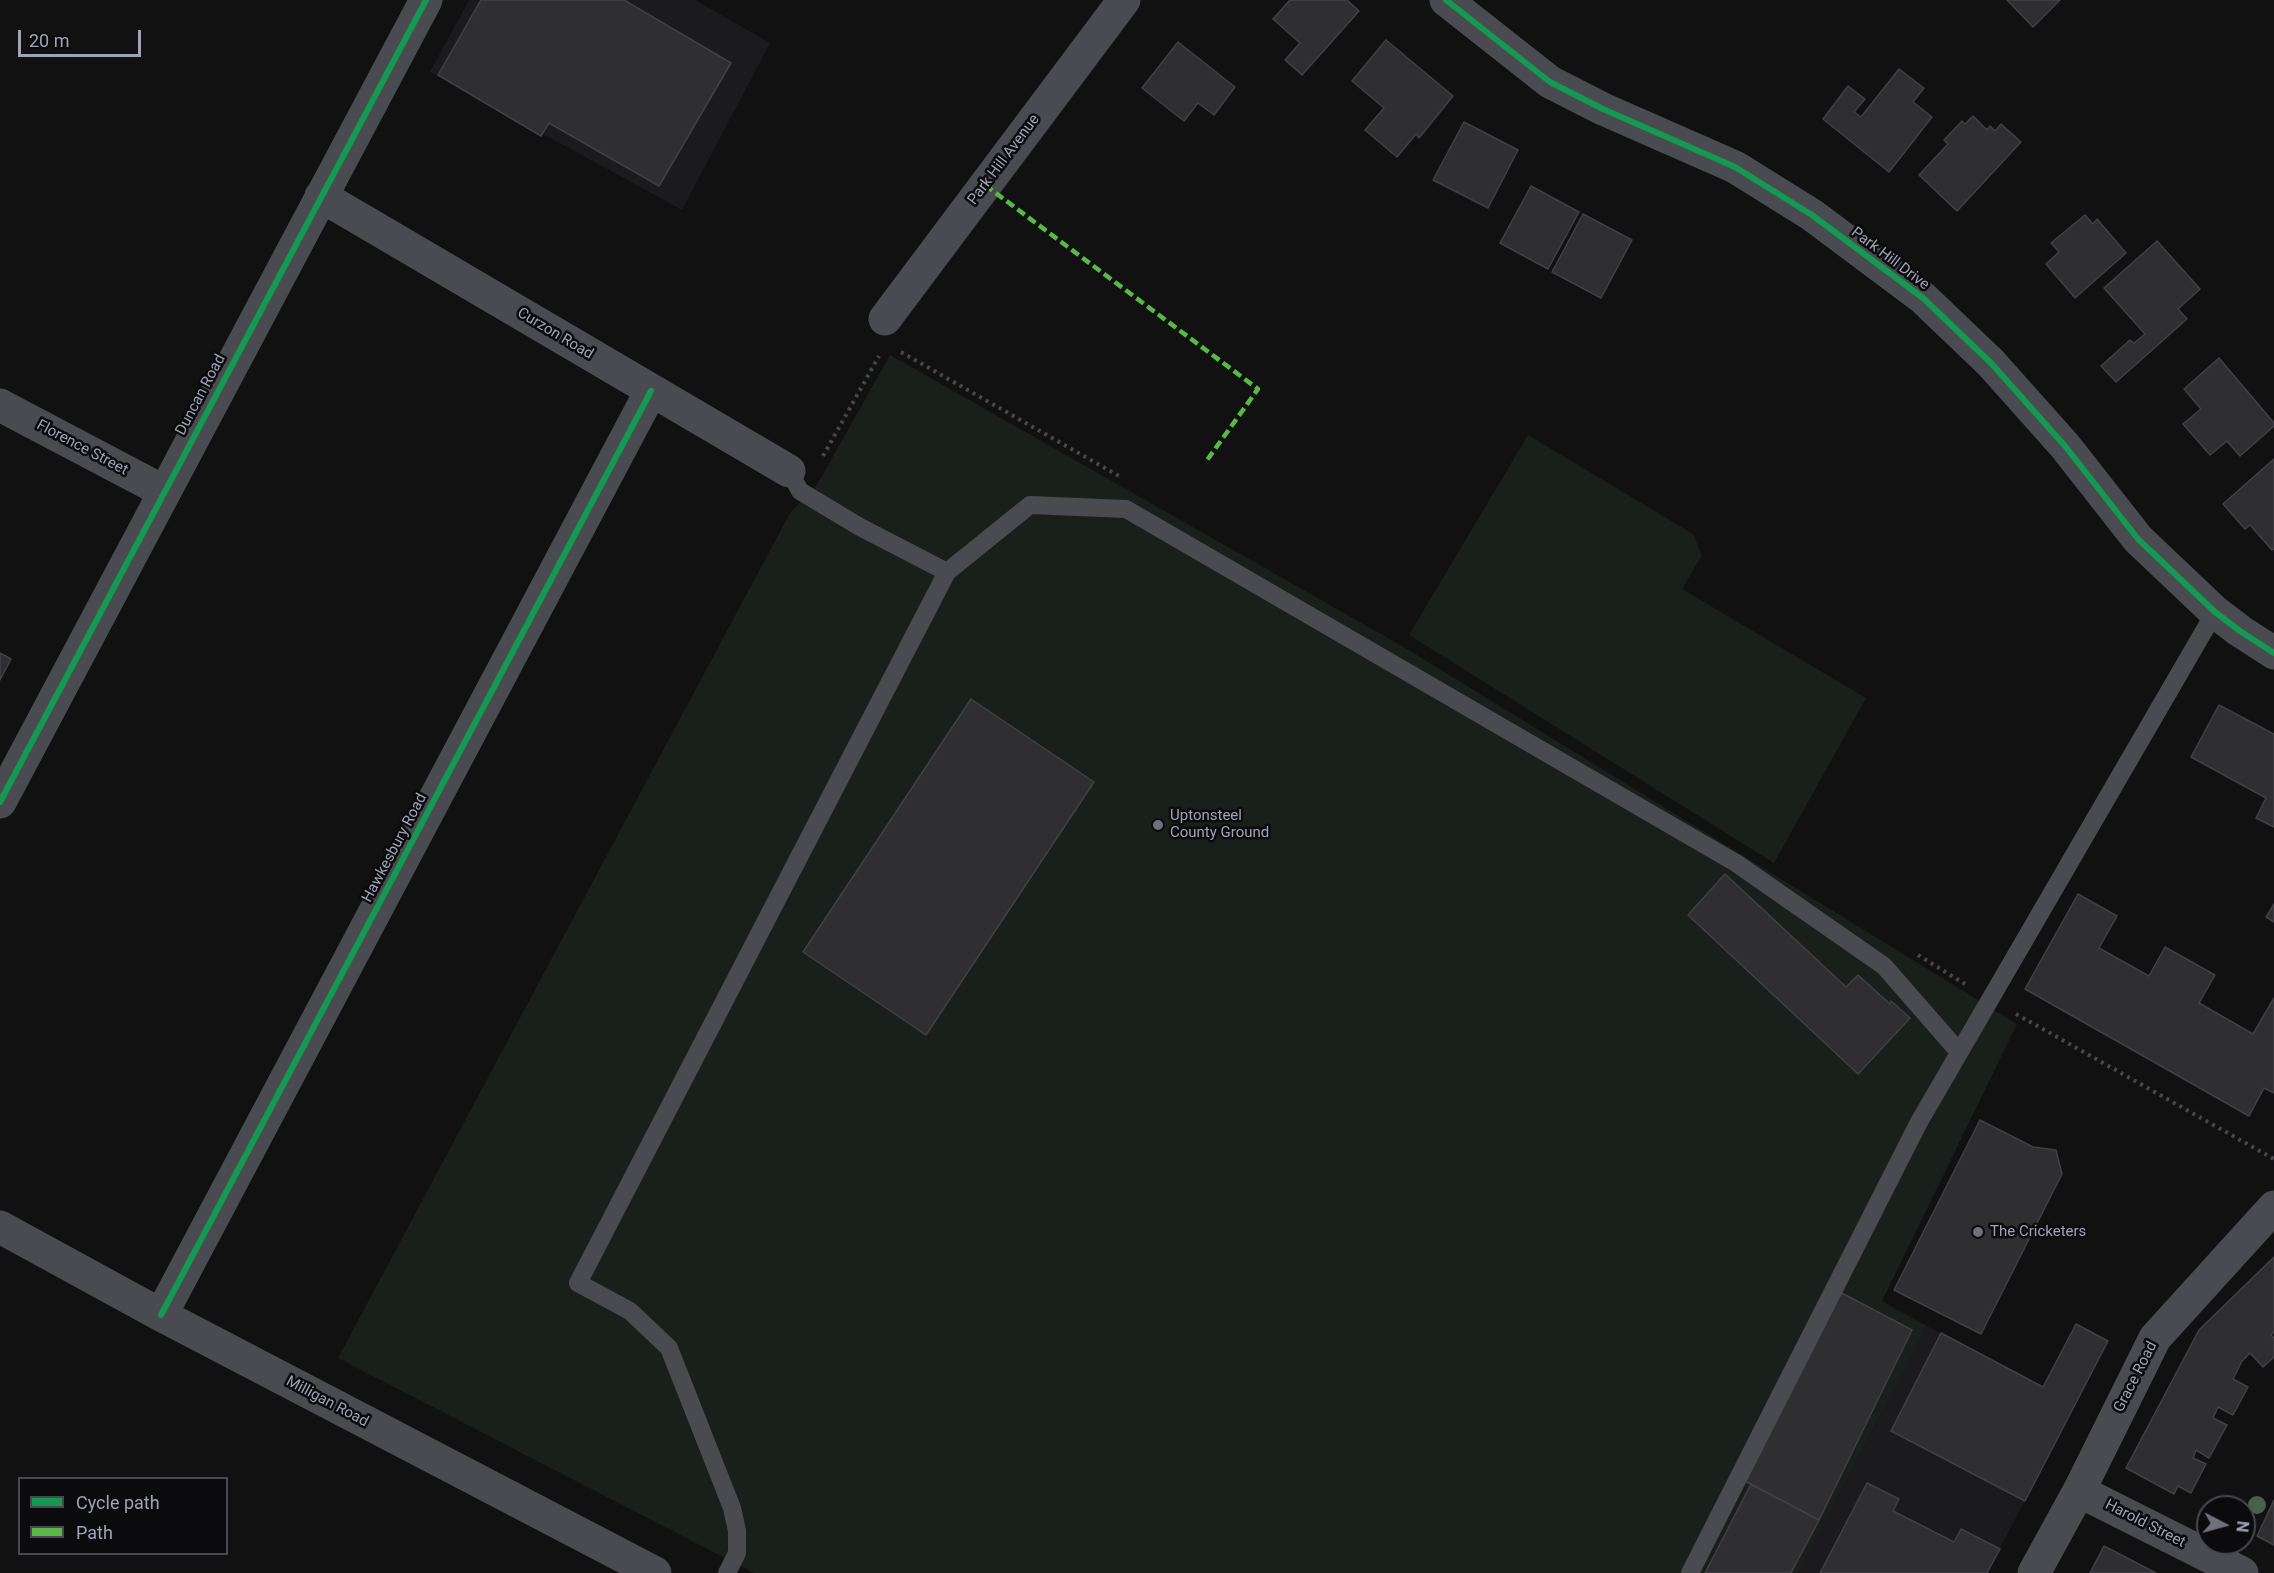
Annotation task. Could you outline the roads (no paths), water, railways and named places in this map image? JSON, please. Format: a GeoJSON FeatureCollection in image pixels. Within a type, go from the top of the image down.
{"type":"FeatureCollection","features":[{"type":"Feature","properties":{"kind":"street","name":"Duncan Road"},"geometry":{"type":"LineString","coordinates":[[0,802],[163,491],[426,0]]}},
{"type":"Feature","properties":{"kind":"street","name":"Park Hill Avenue"},"geometry":{"type":"LineString","coordinates":[[885,319],[1124,0]]}},
{"type":"Feature","properties":{"kind":"street","name":"Park Hill Drive"},"geometry":{"type":"LineString","coordinates":[[1446,0],[1550,82],[1603,109],[1735,167],[1812,215],[1923,298],[1991,363],[2065,447],[2138,538],[2215,612],[2274,652]]}},
{"type":"Feature","properties":{"kind":"street","name":"Curzon Road"},"geometry":{"type":"LineString","coordinates":[[321,196],[651,392],[789,471]]}},
{"type":"Feature","properties":{"kind":"street","name":"Hawkesbury Road"},"geometry":{"type":"LineString","coordinates":[[161,1315],[651,392]]}},
{"type":"Feature","properties":{"kind":"street","name":"Florence Street"},"geometry":{"type":"LineString","coordinates":[[0,405],[163,491]]}},
{"type":"Feature","properties":{"kind":"street","name":"Grace Road"},"geometry":{"type":"LineString","coordinates":[[2034,1573],[2079,1491],[2155,1338],[2274,1207]]}},
{"type":"Feature","properties":{"kind":"street","name":"Milligan Road"},"geometry":{"type":"LineString","coordinates":[[0,1227],[161,1315],[655,1573]]}},
{"type":"Feature","properties":{"kind":"street","name":"Harold Street"},"geometry":{"type":"LineString","coordinates":[[2079,1491],[2242,1573]]}},
{"type":"Feature","properties":{"kind":"lane"},"geometry":{"type":"LineString","coordinates":[[789,471],[800,491],[860,527],[947,572]]}},
{"type":"Feature","properties":{"kind":"lane"},"geometry":{"type":"LineString","coordinates":[[727,1573],[737,1553],[737,1531],[732,1508],[669,1348],[630,1311],[578,1283],[947,572],[1030,505],[1126,509],[1736,863],[1884,966],[1959,1052]]}},
{"type":"Feature","properties":{"kind":"lane"},"geometry":{"type":"LineString","coordinates":[[1690,1573],[1919,1122],[2215,612]]}},
{"type":"Feature","properties":{"kind":"place","name":"Uptonsteel County Ground"},"geometry":{"type":"Point","coordinates":[1158,825]}},
{"type":"Feature","properties":{"kind":"place","name":"The Cricketers"},"geometry":{"type":"Point","coordinates":[1978,1232]}}]}
